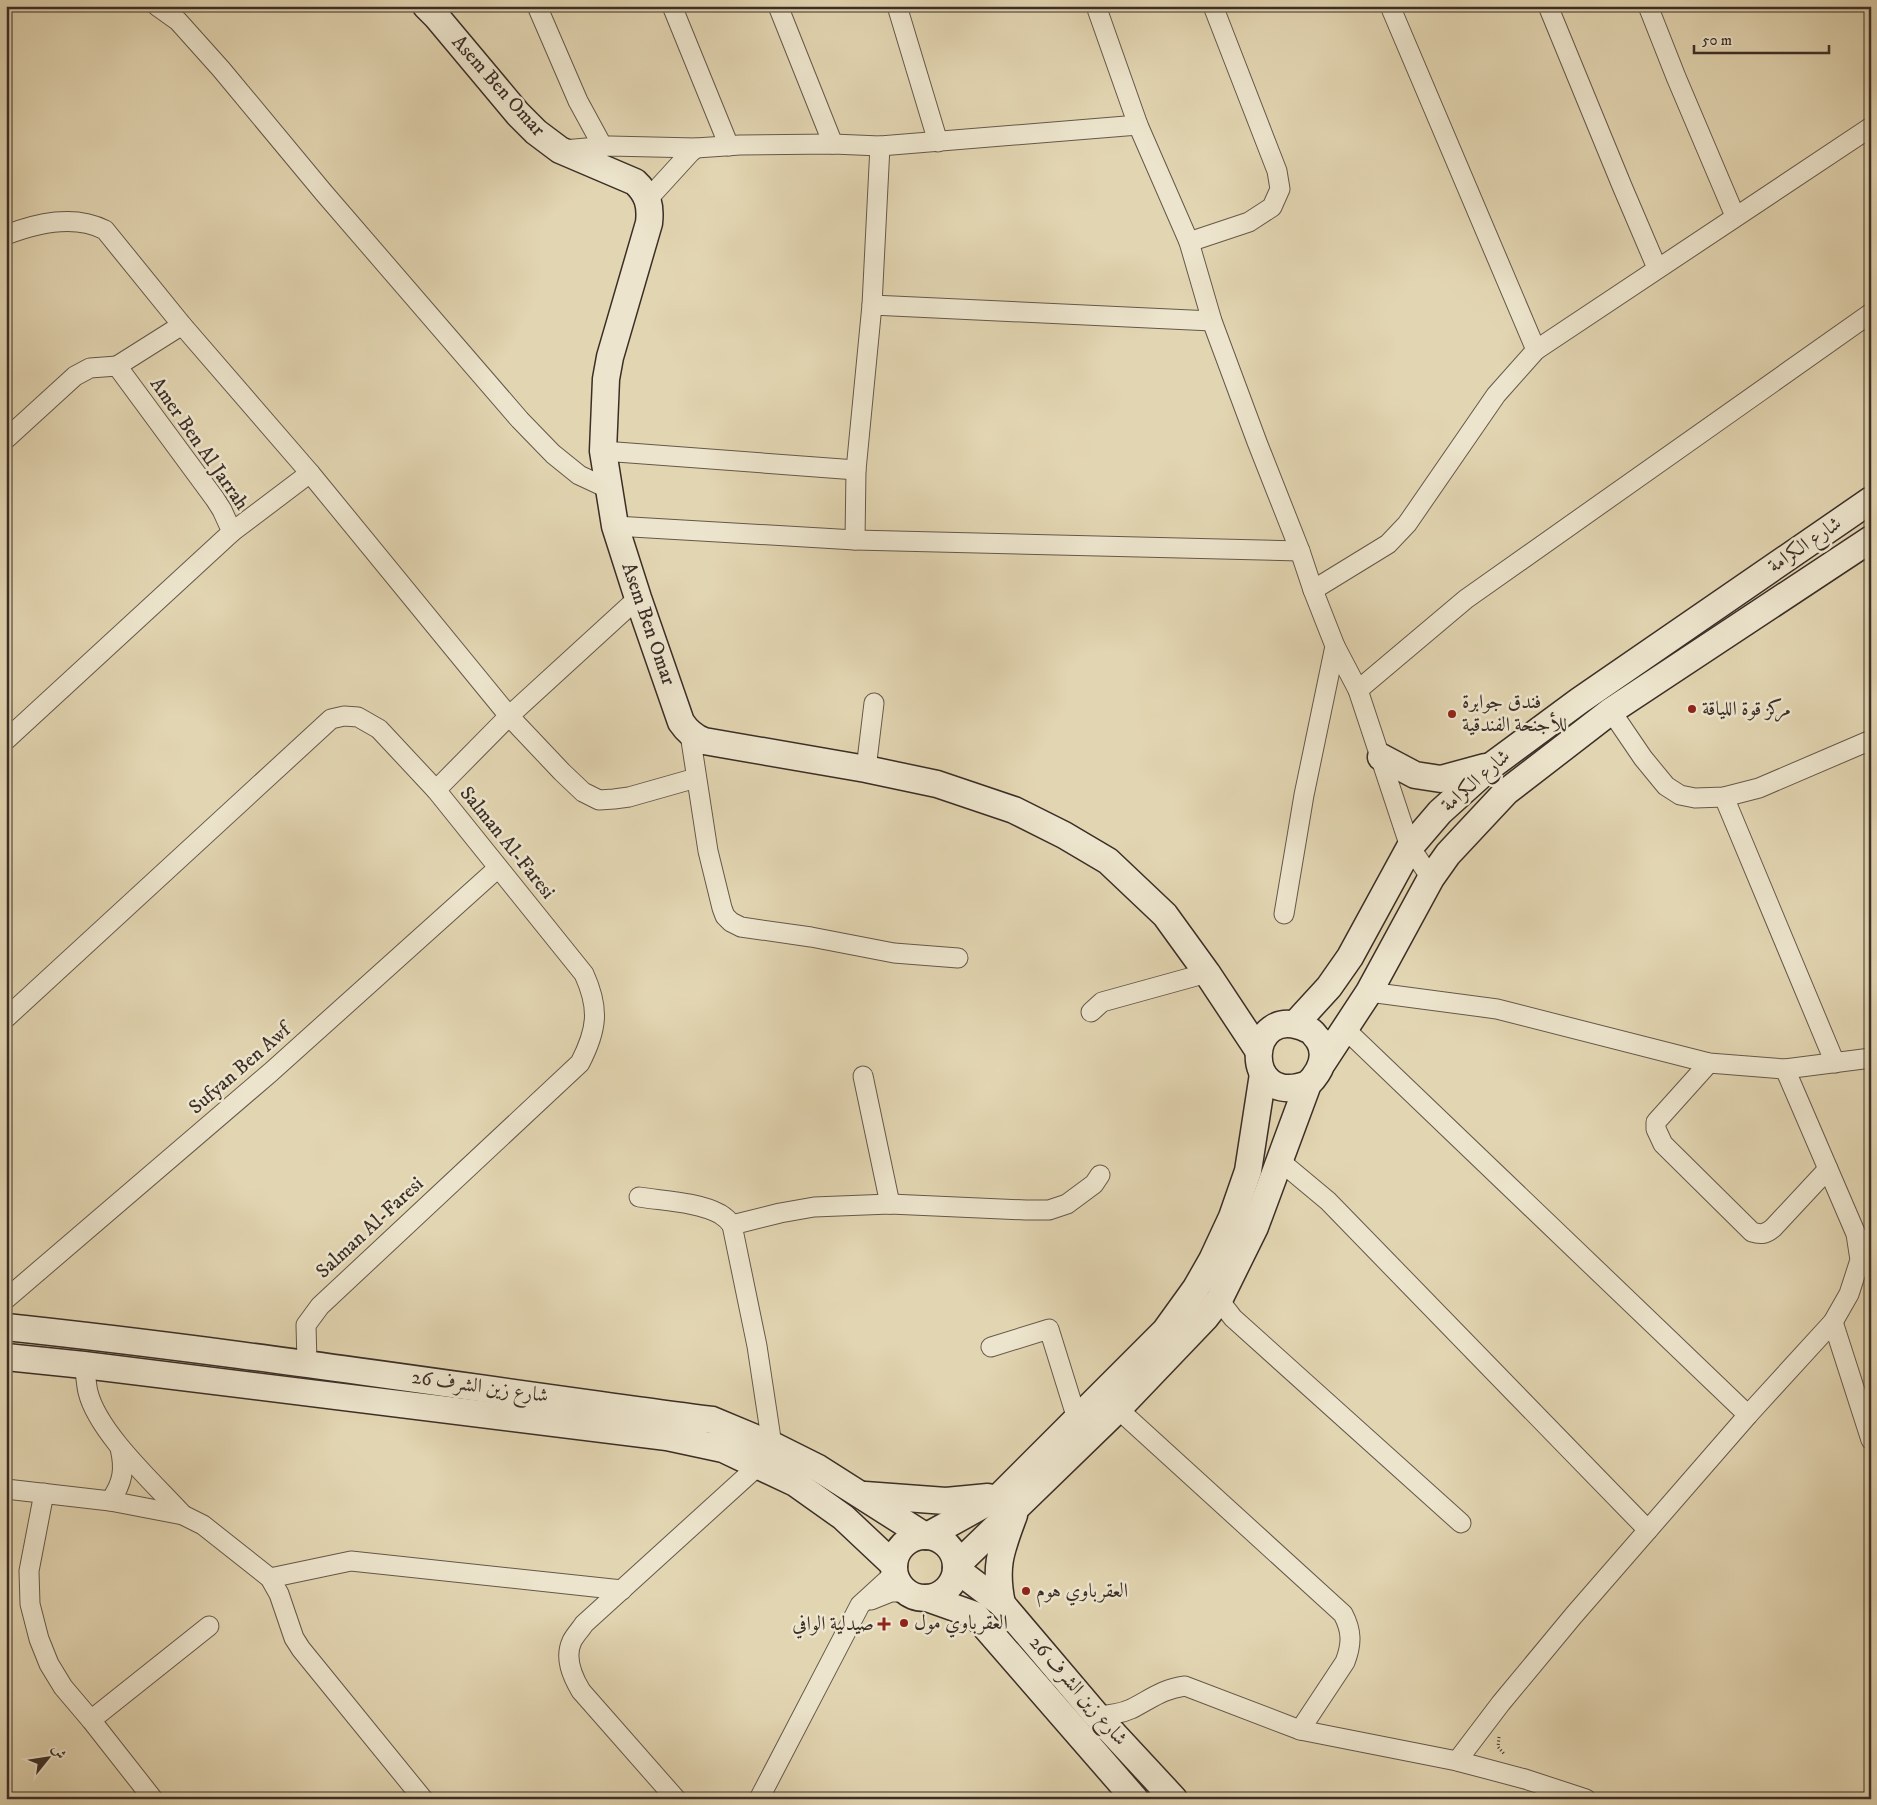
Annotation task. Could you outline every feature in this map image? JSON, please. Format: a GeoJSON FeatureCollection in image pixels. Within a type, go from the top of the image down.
{"type":"FeatureCollection","features":[{"type":"Feature","properties":{"kind":"street"},"geometry":{"type":"LineString","coordinates":[[158,6],[178,21],[221,69],[330,200],[520,420],[553,454],[579,475],[609,489]]}},
{"type":"Feature","properties":{"kind":"street","name":"Asem Ben Omar"},"geometry":{"type":"LineString","coordinates":[[426,6],[518,114],[536,132],[560,150],[635,182],[648,199],[650,210],[648,223],[610,357],[606,379],[603,450],[615,526],[681,722],[690,734]]}},
{"type":"Feature","properties":{"kind":"street"},"geometry":{"type":"LineString","coordinates":[[536,6],[578,101],[603,148]]}},
{"type":"Feature","properties":{"kind":"street"},"geometry":{"type":"LineString","coordinates":[[672,6],[729,146]]}},
{"type":"Feature","properties":{"kind":"street"},"geometry":{"type":"LineString","coordinates":[[778,6],[833,144]]}},
{"type":"Feature","properties":{"kind":"street"},"geometry":{"type":"LineString","coordinates":[[897,6],[938,142]]}},
{"type":"Feature","properties":{"kind":"street"},"geometry":{"type":"LineString","coordinates":[[1096,6],[1138,125],[1189,242],[1212,321],[1300,551],[1313,590],[1335,646],[1358,690],[1410,847],[1431,878]]}},
{"type":"Feature","properties":{"kind":"street"},"geometry":{"type":"LineString","coordinates":[[1189,242],[1249,222],[1272,207],[1280,189],[1277,172],[1213,6]]}},
{"type":"Feature","properties":{"kind":"street"},"geometry":{"type":"LineString","coordinates":[[1390,6],[1536,350]]}},
{"type":"Feature","properties":{"kind":"street"},"geometry":{"type":"LineString","coordinates":[[1548,6],[1658,268]]}},
{"type":"Feature","properties":{"kind":"street"},"geometry":{"type":"LineString","coordinates":[[1648,6],[1735,216]]}},
{"type":"Feature","properties":{"kind":"street"},"geometry":{"type":"LineString","coordinates":[[560,150],[833,144],[880,146],[1138,125]]}},
{"type":"Feature","properties":{"kind":"street"},"geometry":{"type":"LineString","coordinates":[[1313,590],[1388,544],[1407,524],[1496,395],[1536,350],[1871,127]]}},
{"type":"Feature","properties":{"kind":"street"},"geometry":{"type":"LineString","coordinates":[[855,540],[856,470],[872,305],[880,146]]}},
{"type":"Feature","properties":{"kind":"street"},"geometry":{"type":"LineString","coordinates":[[648,199],[696,148]]}},
{"type":"Feature","properties":{"kind":"street"},"geometry":{"type":"LineString","coordinates":[[6,235],[36,225],[60,222],[93,224],[105,230],[182,325],[310,473],[509,716],[582,792],[599,800],[629,797],[696,778]]}},
{"type":"Feature","properties":{"kind":"street"},"geometry":{"type":"LineString","coordinates":[[872,305],[1212,321]]}},
{"type":"Feature","properties":{"kind":"street"},"geometry":{"type":"LineString","coordinates":[[1358,690],[1466,599],[1871,313]]}},
{"type":"Feature","properties":{"kind":"street"},"geometry":{"type":"LineString","coordinates":[[6,439],[75,376],[90,368],[117,366],[182,325]]}},
{"type":"Feature","properties":{"kind":"street","name":"Amer Ben Al Jarrah"},"geometry":{"type":"LineString","coordinates":[[6,740],[232,532],[215,499],[117,366]]}},
{"type":"Feature","properties":{"kind":"street"},"geometry":{"type":"LineString","coordinates":[[603,450],[856,470]]}},
{"type":"Feature","properties":{"kind":"street"},"geometry":{"type":"LineString","coordinates":[[232,532],[310,473]]}},
{"type":"Feature","properties":{"kind":"street","name":"شارع الكرامة"},"geometry":{"type":"LineString","coordinates":[[1272,1044],[1329,987],[1350,957],[1410,847],[1440,812],[1491,766],[1579,701],[1871,500]]}},
{"type":"Feature","properties":{"kind":"street"},"geometry":{"type":"LineString","coordinates":[[615,526],[855,540],[1300,551]]}},
{"type":"Feature","properties":{"kind":"street","name":"شارع الكرامة"},"geometry":{"type":"LineString","coordinates":[[1323,1062],[1369,992],[1431,878],[1448,854],[1506,792],[1611,711],[1871,539]]}},
{"type":"Feature","properties":{"kind":"street"},"geometry":{"type":"LineString","coordinates":[[436,790],[509,716],[638,598]]}},
{"type":"Feature","properties":{"kind":"street"},"geometry":{"type":"LineString","coordinates":[[1284,914],[1304,796],[1335,646]]}},
{"type":"Feature","properties":{"kind":"street"},"geometry":{"type":"LineString","coordinates":[[866,769],[874,703]]}},
{"type":"Feature","properties":{"kind":"street"},"geometry":{"type":"LineString","coordinates":[[1611,711],[1643,758],[1666,786],[1680,795],[1695,798],[1724,797],[1758,788],[1871,740]]}},
{"type":"Feature","properties":{"kind":"street","name":"Salman Al-Faresi"},"geometry":{"type":"LineString","coordinates":[[6,1018],[331,720],[344,716],[358,717],[379,729],[436,790],[584,974],[592,991],[595,1019],[590,1042],[580,1063],[320,1306],[306,1325],[307,1363]]}},
{"type":"Feature","properties":{"kind":"street"},"geometry":{"type":"LineString","coordinates":[[690,734],[704,741],[866,769],[937,784],[1014,810],[1064,835],[1108,861],[1165,915],[1222,997],[1272,1044],[1272,1083],[1284,1088],[1296,1088],[1308,1084]]}},
{"type":"Feature","properties":{"kind":"street"},"geometry":{"type":"LineString","coordinates":[[690,734],[708,851],[719,898],[725,916],[731,922],[741,927],[764,932],[811,937],[894,953],[958,958]]}},
{"type":"Feature","properties":{"kind":"street"},"geometry":{"type":"LineString","coordinates":[[1381,757],[1415,775],[1441,779],[1491,766]]}},
{"type":"Feature","properties":{"kind":"street"},"geometry":{"type":"LineString","coordinates":[[1724,797],[1835,1063]]}},
{"type":"Feature","properties":{"kind":"street","name":"Sufyan Ben Awf"},"geometry":{"type":"LineString","coordinates":[[6,1298],[271,1072],[498,868]]}},
{"type":"Feature","properties":{"kind":"street"},"geometry":{"type":"LineString","coordinates":[[1091,1012],[1102,1002],[1207,973]]}},
{"type":"Feature","properties":{"kind":"street"},"geometry":{"type":"LineString","coordinates":[[1369,992],[1497,1009],[1709,1063],[1785,1069],[1835,1063],[1869,1062]]}},
{"type":"Feature","properties":{"kind":"street"},"geometry":{"type":"LineString","coordinates":[[1346,1029],[1748,1415]]}},
{"type":"Feature","properties":{"kind":"street"},"geometry":{"type":"LineString","coordinates":[[926,1536],[1008,1501],[1118,1409],[1219,1300],[1255,1227],[1308,1084],[1318,1074],[1323,1062],[1321,1045],[1312,1030],[1272,1044]]}},
{"type":"Feature","properties":{"kind":"street"},"geometry":{"type":"LineString","coordinates":[[956,1568],[1008,1501],[1077,1419],[1165,1331],[1196,1288],[1212,1260],[1232,1216],[1248,1171],[1272,1044]]}},
{"type":"Feature","properties":{"kind":"street"},"geometry":{"type":"LineString","coordinates":[[1709,1063],[1656,1122],[1656,1129],[1663,1144],[1752,1232],[1766,1233],[1773,1228],[1828,1169]]}},
{"type":"Feature","properties":{"kind":"street"},"geometry":{"type":"LineString","coordinates":[[1457,1761],[1501,1703],[1574,1615],[1748,1415],[1833,1322],[1849,1294],[1860,1260],[1856,1234],[1785,1069]]}},
{"type":"Feature","properties":{"kind":"street"},"geometry":{"type":"LineString","coordinates":[[863,1076],[890,1204]]}},
{"type":"Feature","properties":{"kind":"street"},"geometry":{"type":"LineString","coordinates":[[1280,1161],[1328,1201],[1648,1530]]}},
{"type":"Feature","properties":{"kind":"street"},"geometry":{"type":"LineString","coordinates":[[732,1225],[814,1207],[890,1204],[1050,1210],[1067,1204],[1094,1184],[1100,1175]]}},
{"type":"Feature","properties":{"kind":"street"},"geometry":{"type":"LineString","coordinates":[[639,1197],[690,1205],[721,1215],[732,1225],[757,1346],[765,1455],[584,1624],[572,1641],[568,1655],[572,1676],[581,1691],[676,1799]]}},
{"type":"Feature","properties":{"kind":"street"},"geometry":{"type":"LineString","coordinates":[[1219,1300],[1233,1318],[1461,1523]]}},
{"type":"Feature","properties":{"kind":"street"},"geometry":{"type":"LineString","coordinates":[[6,1314],[104,1337]]}},
{"type":"Feature","properties":{"kind":"street"},"geometry":{"type":"LineString","coordinates":[[1833,1322],[1871,1440]]}},
{"type":"Feature","properties":{"kind":"street","name":"شارع زين الشرف 26"},"geometry":{"type":"LineString","coordinates":[[6,1327],[104,1337],[307,1363],[712,1420],[765,1455],[795,1483],[843,1517],[906,1582],[975,1615],[1135,1799]]}},
{"type":"Feature","properties":{"kind":"street"},"geometry":{"type":"LineString","coordinates":[[992,1347],[1049,1329],[1077,1419]]}},
{"type":"Feature","properties":{"kind":"street","name":"شارع زين الشرف 26"},"geometry":{"type":"LineString","coordinates":[[6,1357],[667,1437],[724,1449],[765,1455],[818,1468],[926,1536]]}},
{"type":"Feature","properties":{"kind":"street"},"geometry":{"type":"LineString","coordinates":[[84,1365],[88,1394],[120,1448],[183,1515]]}},
{"type":"Feature","properties":{"kind":"street"},"geometry":{"type":"LineString","coordinates":[[1118,1409],[1343,1614],[1349,1626],[1350,1650],[1345,1662],[1300,1730]]}},
{"type":"Feature","properties":{"kind":"street"},"geometry":{"type":"LineString","coordinates":[[110,1501],[118,1490],[123,1476],[124,1462],[120,1448]]}},
{"type":"Feature","properties":{"kind":"street"},"geometry":{"type":"LineString","coordinates":[[6,1489],[110,1501],[183,1515],[203,1525],[270,1578],[279,1594],[294,1638],[301,1649],[423,1799]]}},
{"type":"Feature","properties":{"kind":"street"},"geometry":{"type":"LineString","coordinates":[[44,1493],[29,1571],[30,1604],[40,1639],[49,1664],[63,1687],[153,1799]]}},
{"type":"Feature","properties":{"kind":"street"},"geometry":{"type":"LineString","coordinates":[[860,1495],[946,1501],[1008,1501]]}},
{"type":"Feature","properties":{"kind":"street"},"geometry":{"type":"LineString","coordinates":[[1002,1604],[998,1584],[998,1565],[1008,1501]]}},
{"type":"Feature","properties":{"kind":"street"},"geometry":{"type":"LineString","coordinates":[[759,1799],[860,1605],[906,1582],[944,1592],[954,1577],[956,1568],[955,1557],[944,1542],[926,1536],[916,1537],[908,1541],[896,1556],[906,1582]]}},
{"type":"Feature","properties":{"kind":"street"},"geometry":{"type":"LineString","coordinates":[[270,1578],[351,1562],[622,1590]]}},
{"type":"Feature","properties":{"kind":"street","name":"شارع زين الشرف 26"},"geometry":{"type":"LineString","coordinates":[[956,1568],[1002,1604],[1097,1716],[1174,1799]]}},
{"type":"Feature","properties":{"kind":"street"},"geometry":{"type":"LineString","coordinates":[[91,1720],[209,1626]]}},
{"type":"Feature","properties":{"kind":"street"},"geometry":{"type":"LineString","coordinates":[[1097,1716],[1114,1714],[1130,1709],[1157,1693],[1185,1686],[1300,1730],[1457,1761],[1525,1779],[1586,1799]]}},
{"type":"Feature","properties":{"kind":"path"},"geometry":{"type":"LineString","coordinates":[[1501,1703],[1498,1747],[1525,1779]]}},
{"type":"Feature","properties":{"kind":"place","name":"مركز قوة اللياقة"},"geometry":{"type":"Point","coordinates":[1692,709]}},
{"type":"Feature","properties":{"kind":"place","name":"فندق جوابرة للأجنحة الفندقية"},"geometry":{"type":"Point","coordinates":[1452,714]}},
{"type":"Feature","properties":{"kind":"place","name":"العقرباوي هوم"},"geometry":{"type":"Point","coordinates":[1026,1591]}},
{"type":"Feature","properties":{"kind":"place","name":"العقرباوي مول"},"geometry":{"type":"Point","coordinates":[904,1623]}},
{"type":"Feature","properties":{"kind":"place","name":"صيدلية الوافي"},"geometry":{"type":"Point","coordinates":[884,1624]}}]}
